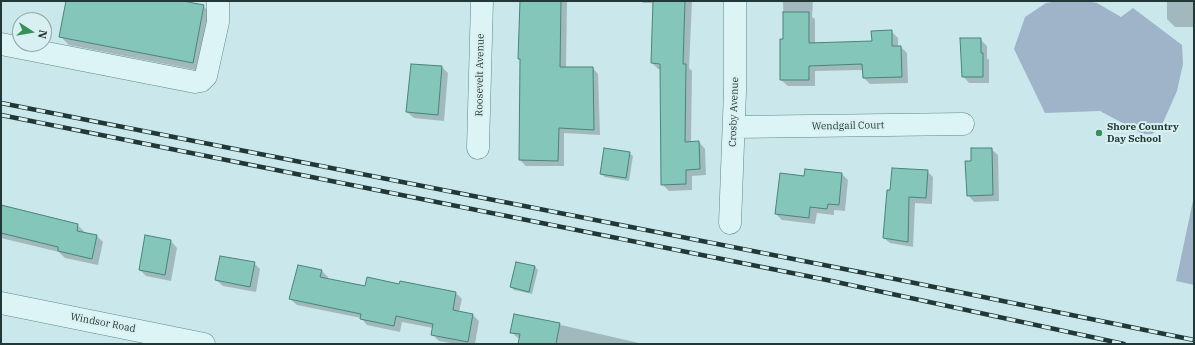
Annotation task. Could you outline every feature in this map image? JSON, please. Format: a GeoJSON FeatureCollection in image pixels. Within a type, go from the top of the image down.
{"type":"FeatureCollection","features":[{"type":"Feature","properties":{"kind":"street"},"geometry":{"type":"LineString","coordinates":[[1,44],[195,82],[201,81],[206,76],[218,22],[218,1]]}},
{"type":"Feature","properties":{"kind":"street","name":"Roosevelt Avenue"},"geometry":{"type":"LineString","coordinates":[[478,148],[482,1]]}},
{"type":"Feature","properties":{"kind":"street","name":"Crosby Avenue"},"geometry":{"type":"LineString","coordinates":[[730,222],[734,128],[735,1]]}},
{"type":"Feature","properties":{"kind":"street","name":"Wendgail Court"},"geometry":{"type":"LineString","coordinates":[[734,128],[963,124]]}},
{"type":"Feature","properties":{"kind":"street","name":"Windsor Road"},"geometry":{"type":"LineString","coordinates":[[1,303],[204,344]]}},
{"type":"Feature","properties":{"kind":"shaded area"},"geometry":{"type":"Polygon","coordinates":[[[1057,1],[1086,1],[1097,3],[1121,17],[1133,8],[1182,45],[1183,64],[1177,91],[1161,127],[1152,134],[1143,134],[1100,111],[1045,113],[1014,49],[1025,17],[1046,3],[1057,1]]]}},
{"type":"Feature","properties":{"kind":"shaded area"},"geometry":{"type":"Polygon","coordinates":[[[1194,196],[1194,285],[1176,281],[1194,196]]]}},
{"type":"Feature","properties":{"kind":"building"},"geometry":{"type":"Polygon","coordinates":[[[66,1],[183,1],[204,5],[193,63],[59,37],[66,1]]]}},
{"type":"Feature","properties":{"kind":"building"},"geometry":{"type":"Polygon","coordinates":[[[520,1],[561,1],[560,67],[593,67],[594,130],[559,128],[558,161],[519,160],[520,59],[518,59],[520,1]]]}},
{"type":"Feature","properties":{"kind":"building"},"geometry":{"type":"Polygon","coordinates":[[[653,1],[685,1],[683,64],[686,64],[685,142],[699,141],[700,169],[686,170],[686,184],[661,185],[660,64],[651,63],[653,1]]]}},
{"type":"Feature","properties":{"kind":"building"},"geometry":{"type":"Polygon","coordinates":[[[783,12],[809,12],[809,43],[872,41],[871,31],[892,30],[892,46],[901,46],[902,77],[863,78],[862,64],[809,66],[809,80],[780,80],[780,39],[783,39],[783,12]]]}},
{"type":"Feature","properties":{"kind":"building"},"geometry":{"type":"Polygon","coordinates":[[[960,38],[981,38],[981,53],[983,53],[983,77],[962,77],[960,38]]]}},
{"type":"Feature","properties":{"kind":"building"},"geometry":{"type":"Polygon","coordinates":[[[411,64],[442,66],[438,115],[406,112],[411,64]]]}},
{"type":"Feature","properties":{"kind":"building"},"geometry":{"type":"Polygon","coordinates":[[[604,148],[630,152],[626,178],[600,174],[604,148]]]}},
{"type":"Feature","properties":{"kind":"building"},"geometry":{"type":"Polygon","coordinates":[[[971,148],[992,148],[993,195],[967,196],[965,161],[971,161],[971,148]]]}},
{"type":"Feature","properties":{"kind":"building"},"geometry":{"type":"Polygon","coordinates":[[[892,168],[928,170],[926,198],[909,197],[908,242],[883,238],[887,190],[890,190],[892,168]]]}},
{"type":"Feature","properties":{"kind":"building"},"geometry":{"type":"Polygon","coordinates":[[[805,169],[842,173],[839,205],[828,204],[827,209],[810,207],[809,218],[775,214],[780,173],[804,176],[805,169]]]}},
{"type":"Feature","properties":{"kind":"building"},"geometry":{"type":"Polygon","coordinates":[[[1,205],[78,224],[77,231],[97,235],[92,259],[58,251],[58,247],[1,233],[1,205]]]}},
{"type":"Feature","properties":{"kind":"building"},"geometry":{"type":"Polygon","coordinates":[[[145,235],[171,240],[165,275],[139,270],[145,235]]]}},
{"type":"Feature","properties":{"kind":"building"},"geometry":{"type":"Polygon","coordinates":[[[220,256],[255,262],[250,287],[215,280],[220,256]]]}},
{"type":"Feature","properties":{"kind":"building"},"geometry":{"type":"Polygon","coordinates":[[[516,262],[535,266],[529,292],[510,287],[516,262]]]}},
{"type":"Feature","properties":{"kind":"building"},"geometry":{"type":"Polygon","coordinates":[[[298,265],[322,270],[320,277],[365,286],[367,277],[399,284],[400,281],[456,292],[453,310],[473,314],[468,342],[431,335],[433,324],[396,316],[394,326],[360,319],[361,314],[289,299],[298,265]]]}},
{"type":"Feature","properties":{"kind":"building"},"geometry":{"type":"Polygon","coordinates":[[[514,314],[560,323],[556,344],[518,344],[520,334],[510,333],[514,314]]]}},
{"type":"Feature","properties":{"kind":"railway"},"geometry":{"type":"LineString","coordinates":[[1,103],[895,279],[1194,340]]}},
{"type":"Feature","properties":{"kind":"railway"},"geometry":{"type":"LineString","coordinates":[[1,115],[827,280],[1124,344]]}},
{"type":"Feature","properties":{"kind":"place","name":"Shore Country Day School"},"geometry":{"type":"Point","coordinates":[1099,133]}}]}
